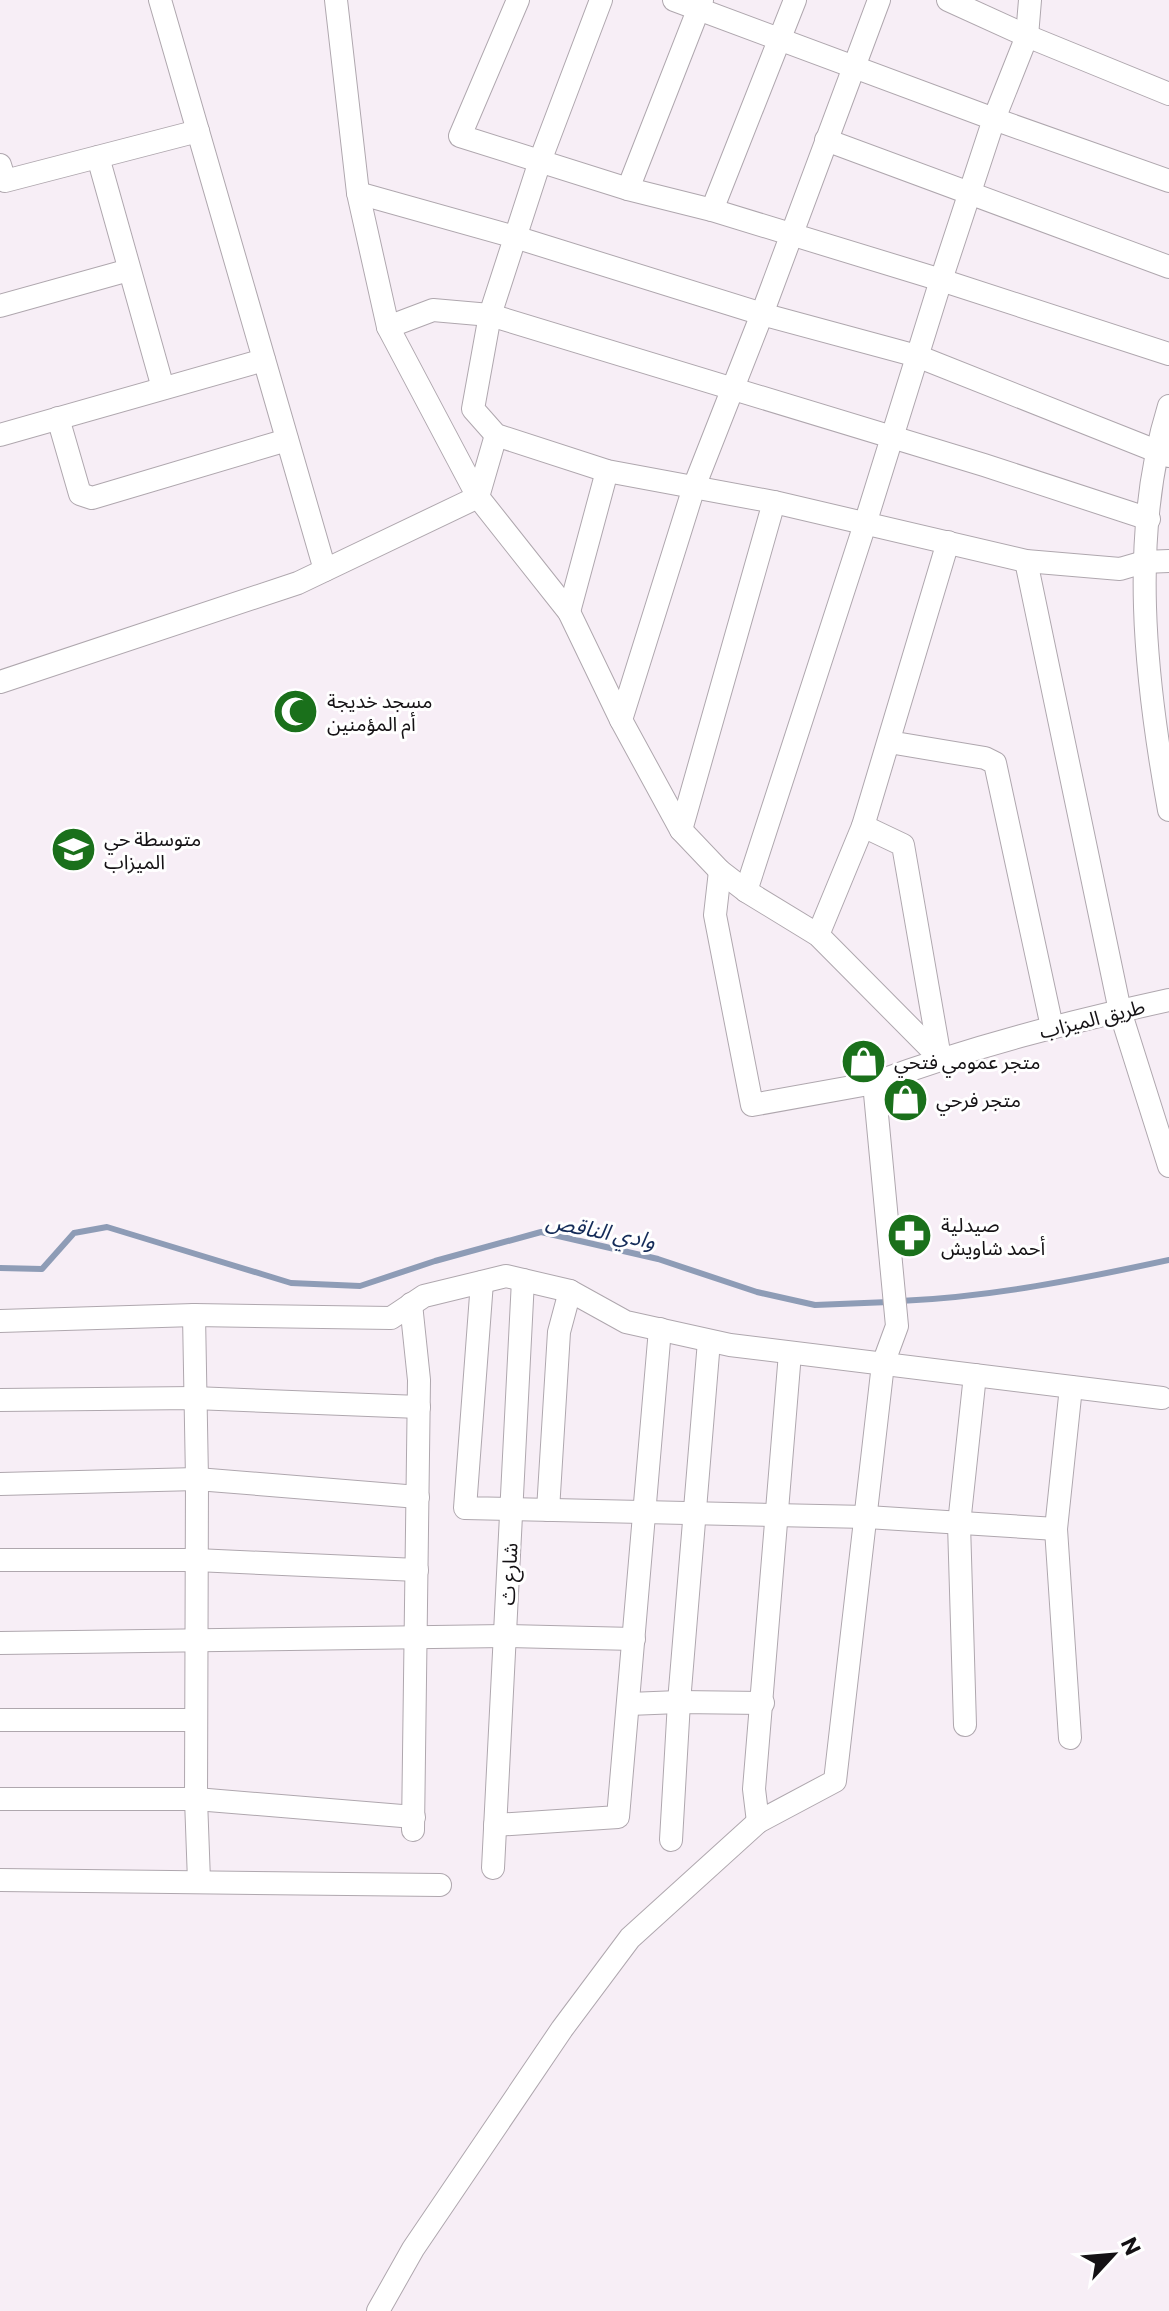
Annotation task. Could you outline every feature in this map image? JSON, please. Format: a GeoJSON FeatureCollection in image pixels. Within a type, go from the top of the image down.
{"type":"FeatureCollection","features":[{"type":"Feature","properties":{"kind":"street"},"geometry":{"type":"LineString","coordinates":[[160,0],[325,570]]}},
{"type":"Feature","properties":{"kind":"street"},"geometry":{"type":"LineString","coordinates":[[336,0],[358,193],[388,327],[478,497],[569,612],[621,720],[681,830],[720,871],[746,891],[818,935],[940,1058]]}},
{"type":"Feature","properties":{"kind":"street"},"geometry":{"type":"LineString","coordinates":[[518,0],[460,136],[628,189],[712,210],[941,280],[1169,354]]}},
{"type":"Feature","properties":{"kind":"street"},"geometry":{"type":"LineString","coordinates":[[601,0],[540,161],[490,315],[473,409],[496,435],[607,471],[774,502],[1026,561],[1120,569],[1144,562],[1169,561]]}},
{"type":"Feature","properties":{"kind":"street"},"geometry":{"type":"LineString","coordinates":[[674,0],[701,4],[854,67],[1169,181]]}},
{"type":"Feature","properties":{"kind":"street"},"geometry":{"type":"LineString","coordinates":[[712,210],[795,0]]}},
{"type":"Feature","properties":{"kind":"street"},"geometry":{"type":"LineString","coordinates":[[621,720],[694,487],[879,0]]}},
{"type":"Feature","properties":{"kind":"street"},"geometry":{"type":"LineString","coordinates":[[948,0],[1169,94]]}},
{"type":"Feature","properties":{"kind":"street"},"geometry":{"type":"LineString","coordinates":[[746,891],[941,280],[994,119],[1027,36],[1030,0]]}},
{"type":"Feature","properties":{"kind":"street"},"geometry":{"type":"LineString","coordinates":[[628,189],[701,4]]}},
{"type":"Feature","properties":{"kind":"street"},"geometry":{"type":"LineString","coordinates":[[0,165],[5,181],[198,131]]}},
{"type":"Feature","properties":{"kind":"street"},"geometry":{"type":"LineString","coordinates":[[826,140],[1169,267]]}},
{"type":"Feature","properties":{"kind":"street"},"geometry":{"type":"LineString","coordinates":[[98,157],[163,388]]}},
{"type":"Feature","properties":{"kind":"street"},"geometry":{"type":"LineString","coordinates":[[358,193],[515,237],[762,314],[917,356],[1162,453]]}},
{"type":"Feature","properties":{"kind":"street"},"geometry":{"type":"LineString","coordinates":[[0,306],[129,270]]}},
{"type":"Feature","properties":{"kind":"street"},"geometry":{"type":"LineString","coordinates":[[388,327],[433,310],[490,315],[1149,519]]}},
{"type":"Feature","properties":{"kind":"street"},"geometry":{"type":"LineString","coordinates":[[0,435],[264,360]]}},
{"type":"Feature","properties":{"kind":"street"},"geometry":{"type":"LineString","coordinates":[[1169,406],[1144,562],[1158,637],[1169,810]]}},
{"type":"Feature","properties":{"kind":"street"},"geometry":{"type":"LineString","coordinates":[[58,418],[80,494],[92,498],[287,440]]}},
{"type":"Feature","properties":{"kind":"street"},"geometry":{"type":"LineString","coordinates":[[0,682],[298,583],[478,497],[496,435]]}},
{"type":"Feature","properties":{"kind":"street"},"geometry":{"type":"LineString","coordinates":[[569,612],[607,471]]}},
{"type":"Feature","properties":{"kind":"street"},"geometry":{"type":"LineString","coordinates":[[681,830],[774,502]]}},
{"type":"Feature","properties":{"kind":"street"},"geometry":{"type":"LineString","coordinates":[[818,935],[863,826],[948,542]]}},
{"type":"Feature","properties":{"kind":"street"},"geometry":{"type":"LineString","coordinates":[[1026,561],[1120,1011],[1169,1166]]}},
{"type":"Feature","properties":{"kind":"street"},"geometry":{"type":"LineString","coordinates":[[889,742],[985,758],[995,763],[1052,1027]]}},
{"type":"Feature","properties":{"kind":"street"},"geometry":{"type":"LineString","coordinates":[[863,826],[903,845],[940,1058]]}},
{"type":"Feature","properties":{"kind":"street","name":"طريق الميزاب"},"geometry":{"type":"LineString","coordinates":[[720,871],[715,915],[752,1105],[874,1083],[940,1058],[1052,1027],[1169,1000]]}},
{"type":"Feature","properties":{"kind":"street"},"geometry":{"type":"LineString","coordinates":[[378,2311],[413,2249],[465,2172],[562,2029],[630,1938],[758,1822],[835,1781],[883,1364],[897,1326],[874,1083]]}},
{"type":"Feature","properties":{"kind":"street"},"geometry":{"type":"LineString","coordinates":[[0,1321],[194,1315],[391,1318],[424,1296],[506,1276],[570,1291],[626,1322],[709,1341],[1162,1398]]}},
{"type":"Feature","properties":{"kind":"street","name":"شارع ث"},"geometry":{"type":"LineString","coordinates":[[493,1868],[523,1280]]}},
{"type":"Feature","properties":{"kind":"street"},"geometry":{"type":"LineString","coordinates":[[482,1282],[465,1508],[867,1517],[1056,1529]]}},
{"type":"Feature","properties":{"kind":"street"},"geometry":{"type":"LineString","coordinates":[[548,1510],[559,1332],[570,1291]]}},
{"type":"Feature","properties":{"kind":"street"},"geometry":{"type":"LineString","coordinates":[[0,1799],[196,1799],[414,1823],[419,1380],[411,1304]]}},
{"type":"Feature","properties":{"kind":"street"},"geometry":{"type":"LineString","coordinates":[[194,1315],[197,1479],[195,1720],[199,1881]]}},
{"type":"Feature","properties":{"kind":"street"},"geometry":{"type":"LineString","coordinates":[[495,1825],[618,1817],[660,1329]]}},
{"type":"Feature","properties":{"kind":"street"},"geometry":{"type":"LineString","coordinates":[[671,1840],[679,1702],[709,1341]]}},
{"type":"Feature","properties":{"kind":"street"},"geometry":{"type":"LineString","coordinates":[[758,1822],[754,1789],[790,1353]]}},
{"type":"Feature","properties":{"kind":"street"},"geometry":{"type":"LineString","coordinates":[[965,1725],[959,1524],[975,1375]]}},
{"type":"Feature","properties":{"kind":"street"},"geometry":{"type":"LineString","coordinates":[[1070,1738],[1056,1529],[1071,1387]]}},
{"type":"Feature","properties":{"kind":"street"},"geometry":{"type":"LineString","coordinates":[[0,1400],[194,1398],[419,1407]]}},
{"type":"Feature","properties":{"kind":"street"},"geometry":{"type":"LineString","coordinates":[[0,1484],[197,1479],[418,1497]]}},
{"type":"Feature","properties":{"kind":"street"},"geometry":{"type":"LineString","coordinates":[[0,1560],[196,1560],[417,1570]]}},
{"type":"Feature","properties":{"kind":"street"},"geometry":{"type":"LineString","coordinates":[[0,1643],[505,1636],[634,1639]]}},
{"type":"Feature","properties":{"kind":"street"},"geometry":{"type":"LineString","coordinates":[[629,1704],[763,1703]]}},
{"type":"Feature","properties":{"kind":"street"},"geometry":{"type":"LineString","coordinates":[[0,1720],[195,1720]]}},
{"type":"Feature","properties":{"kind":"street"},"geometry":{"type":"LineString","coordinates":[[0,1880],[440,1885]]}},
{"type":"Feature","properties":{"kind":"waterway","name":"وادي الناقص"},"geometry":{"type":"LineString","coordinates":[[0,1268],[42,1269],[74,1233],[107,1227],[291,1283],[360,1286],[435,1261],[541,1232],[658,1259],[757,1292],[815,1305],[889,1302]]}},
{"type":"Feature","properties":{"kind":"waterway","name":"وادي الناقص"},"geometry":{"type":"LineString","coordinates":[[900,1301],[1002,1291],[1169,1260]]}},
{"type":"Feature","properties":{"kind":"place","name":"مسجد خديجة أم المؤمنين"},"geometry":{"type":"Point","coordinates":[296,712]}},
{"type":"Feature","properties":{"kind":"place","name":"متوسطة حي الميزاب"},"geometry":{"type":"Point","coordinates":[73,850]}},
{"type":"Feature","properties":{"kind":"place","name":"متجر عمومي فتحي"},"geometry":{"type":"Point","coordinates":[863,1061]}},
{"type":"Feature","properties":{"kind":"place","name":"متجر فرحي"},"geometry":{"type":"Point","coordinates":[905,1099]}},
{"type":"Feature","properties":{"kind":"place","name":"صيدلية أحمد شاويش"},"geometry":{"type":"Point","coordinates":[910,1236]}}]}
